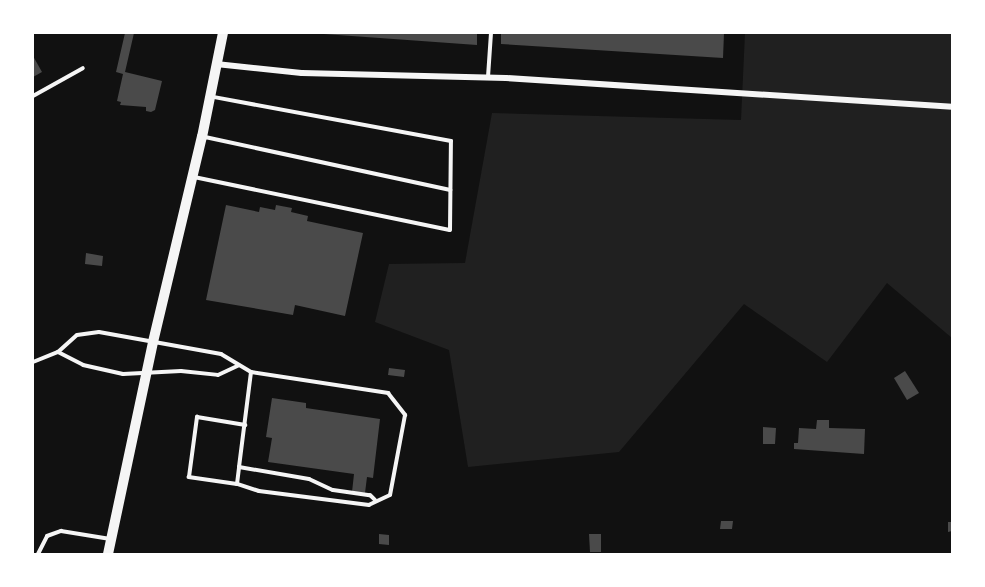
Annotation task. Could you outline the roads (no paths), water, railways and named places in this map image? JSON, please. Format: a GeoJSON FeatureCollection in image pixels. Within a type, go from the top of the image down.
{"type":"FeatureCollection","features":[{"type":"Feature","properties":{"kind":"main road"},"geometry":{"type":"LineString","coordinates":[[108,554],[153,342],[211,97],[223,33]]}},
{"type":"Feature","properties":{"kind":"street"},"geometry":{"type":"LineString","coordinates":[[216,63],[302,73],[488,77],[952,107]]}},
{"type":"Feature","properties":{"kind":"lane"},"geometry":{"type":"LineString","coordinates":[[488,77],[491,33]]}},
{"type":"Feature","properties":{"kind":"lane"},"geometry":{"type":"LineString","coordinates":[[33,96],[83,68]]}},
{"type":"Feature","properties":{"kind":"lane"},"geometry":{"type":"LineString","coordinates":[[193,177],[450,230],[451,141],[211,97]]}},
{"type":"Feature","properties":{"kind":"lane"},"geometry":{"type":"LineString","coordinates":[[202,137],[450,190]]}},
{"type":"Feature","properties":{"kind":"lane"},"geometry":{"type":"LineString","coordinates":[[33,362],[58,352],[77,335],[99,332],[221,354],[251,372],[388,393],[405,415],[390,495],[375,500],[369,505],[259,491],[237,484],[189,477],[197,417],[245,425]]}},
{"type":"Feature","properties":{"kind":"lane"},"geometry":{"type":"LineString","coordinates":[[58,352],[83,365],[123,374],[181,370],[218,375],[238,364]]}},
{"type":"Feature","properties":{"kind":"lane"},"geometry":{"type":"LineString","coordinates":[[237,484],[251,372]]}},
{"type":"Feature","properties":{"kind":"lane"},"geometry":{"type":"LineString","coordinates":[[239,467],[309,478],[333,490],[370,495],[375,500]]}},
{"type":"Feature","properties":{"kind":"lane"},"geometry":{"type":"LineString","coordinates":[[38,554],[47,536],[61,531],[111,540]]}}]}
